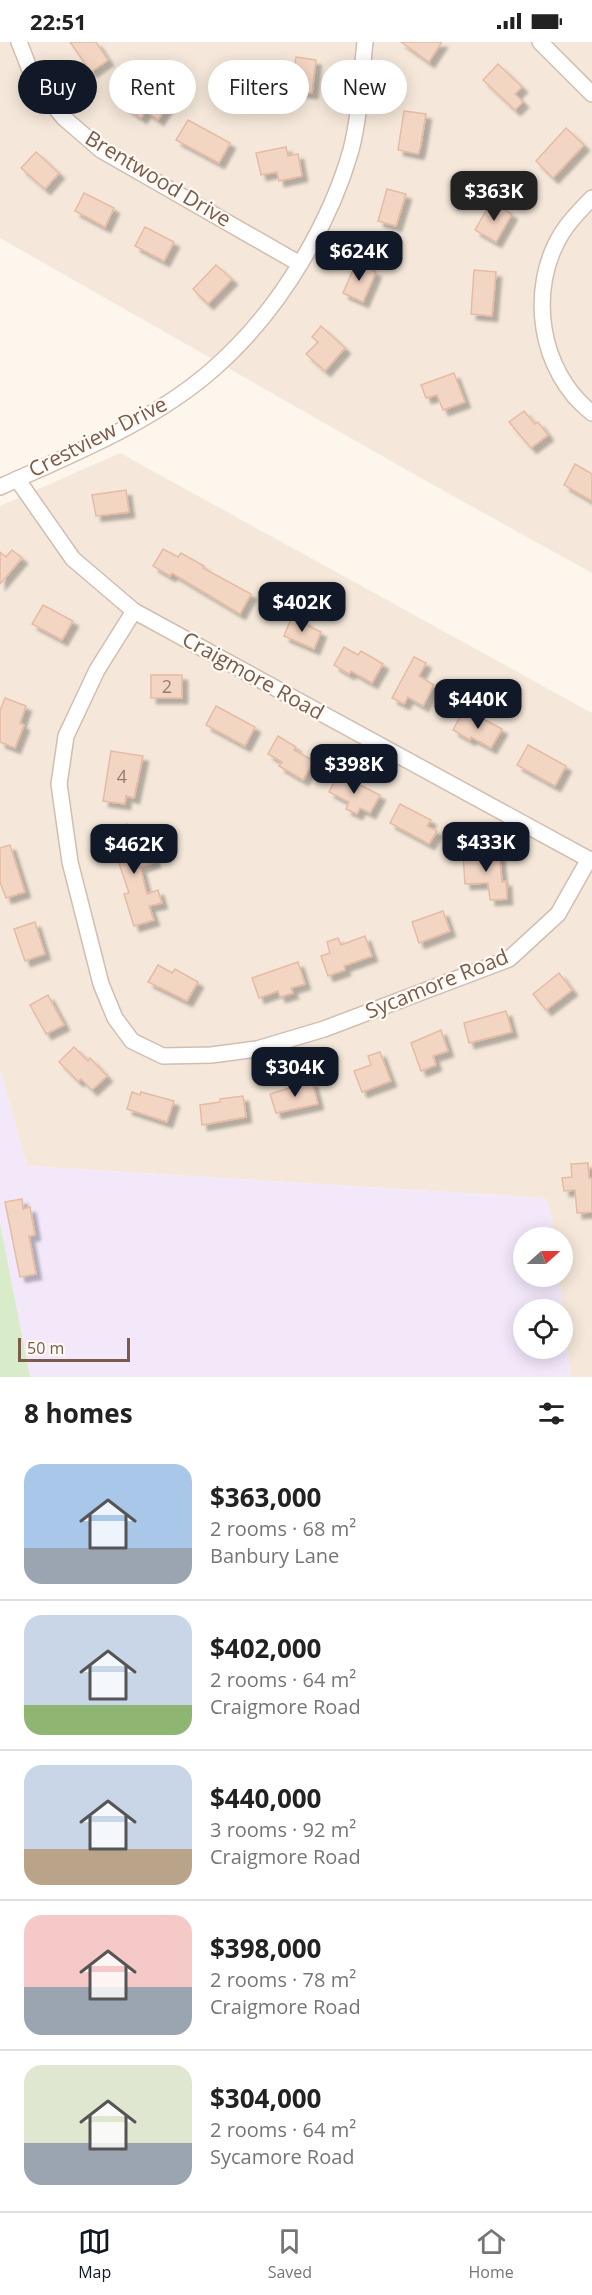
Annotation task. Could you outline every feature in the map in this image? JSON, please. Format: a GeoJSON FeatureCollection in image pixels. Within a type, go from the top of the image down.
{"type":"FeatureCollection","features":[{"type":"Feature","properties":{"kind":"street","name":"Brentwood Drive"},"geometry":{"type":"LineString","coordinates":[[19,42],[32,75],[47,97],[64,118],[101,150],[300,264]]}},
{"type":"Feature","properties":{"kind":"street","name":"Crestview Drive"},"geometry":{"type":"LineString","coordinates":[[0,487],[132,424],[192,386],[233,351],[258,324],[290,283],[325,223],[351,150],[358,115],[365,42]]}},
{"type":"Feature","properties":{"kind":"street"},"geometry":{"type":"LineString","coordinates":[[540,42],[592,94]]}},
{"type":"Feature","properties":{"kind":"street"},"geometry":{"type":"LineString","coordinates":[[592,198],[561,234],[550,257],[543,285],[542,310],[544,329],[552,358],[565,383],[592,413]]}},
{"type":"Feature","properties":{"kind":"street","name":"Craigmore Road"},"geometry":{"type":"LineString","coordinates":[[17,479],[73,559],[134,611],[590,860]]}},
{"type":"Feature","properties":{"kind":"street","name":"Sycamore Road"},"geometry":{"type":"LineString","coordinates":[[134,611],[97,670],[66,736],[59,784],[70,862],[101,984],[115,1018],[132,1041],[163,1056],[211,1055],[257,1049],[324,1029],[509,959],[558,914],[590,860]]}},
{"type":"Feature","properties":{"kind":"shaded area"},"geometry":{"type":"Polygon","coordinates":[[[0,42],[592,42],[592,573],[419,477],[0,238],[0,42]]]}},
{"type":"Feature","properties":{"kind":"shaded area"},"geometry":{"type":"Polygon","coordinates":[[[120,453],[592,713],[592,1377],[571,1377],[569,1359],[573,1359],[573,1299],[562,1299],[560,1287],[573,1287],[573,1227],[553,1227],[546,1198],[27,1166],[0,1069],[0,506],[120,453]]]}},
{"type":"Feature","properties":{"kind":"shaded area"},"geometry":{"type":"Polygon","coordinates":[[[0,1069],[27,1166],[546,1198],[553,1227],[513,1227],[513,1287],[560,1287],[562,1299],[513,1299],[513,1359],[569,1359],[571,1377],[0,1377],[0,1069]]]}},
{"type":"Feature","properties":{"kind":"green space"},"geometry":{"type":"Polygon","coordinates":[[[0,1224],[30,1377],[0,1377],[0,1224]]]}},
{"type":"Feature","properties":{"kind":"building"},"geometry":{"type":"Polygon","coordinates":[[[70,42],[96,42],[108,60],[97,68],[97,60],[83,60],[70,42]]]}},
{"type":"Feature","properties":{"kind":"building"},"geometry":{"type":"Polygon","coordinates":[[[401,42],[442,42],[429,62],[401,42]]]}},
{"type":"Feature","properties":{"kind":"building"},"geometry":{"type":"Polygon","coordinates":[[[296,57],[316,60],[312,93],[309,93],[309,60],[296,60],[296,57]]]}},
{"type":"Feature","properties":{"kind":"building"},"geometry":{"type":"Polygon","coordinates":[[[498,64],[522,87],[515,94],[523,102],[515,110],[483,80],[498,64]]]}},
{"type":"Feature","properties":{"kind":"building"},"geometry":{"type":"Polygon","coordinates":[[[407,111],[426,114],[418,154],[398,150],[404,114],[407,114],[407,111]]]}},
{"type":"Feature","properties":{"kind":"building"},"geometry":{"type":"Polygon","coordinates":[[[150,114],[162,114],[158,120],[150,114]]]}},
{"type":"Feature","properties":{"kind":"building"},"geometry":{"type":"Polygon","coordinates":[[[188,120],[230,143],[219,163],[176,140],[188,120]]]}},
{"type":"Feature","properties":{"kind":"building"},"geometry":{"type":"Polygon","coordinates":[[[566,128],[584,145],[553,178],[536,161],[566,128]]]}},
{"type":"Feature","properties":{"kind":"building"},"geometry":{"type":"Polygon","coordinates":[[[286,147],[288,156],[298,154],[302,176],[279,181],[277,172],[261,175],[256,153],[286,147]]]}},
{"type":"Feature","properties":{"kind":"building"},"geometry":{"type":"Polygon","coordinates":[[[36,152],[59,173],[45,189],[21,168],[36,152]]]}},
{"type":"Feature","properties":{"kind":"building"},"geometry":{"type":"Polygon","coordinates":[[[387,189],[406,194],[396,226],[378,221],[387,189]]]}},
{"type":"Feature","properties":{"kind":"building"},"geometry":{"type":"Polygon","coordinates":[[[84,193],[114,208],[105,227],[75,211],[84,193]]]}},
{"type":"Feature","properties":{"kind":"building"},"geometry":{"type":"Polygon","coordinates":[[[491,202],[512,214],[496,242],[475,230],[491,202]]]}},
{"type":"Feature","properties":{"kind":"building"},"geometry":{"type":"Polygon","coordinates":[[[145,227],[174,242],[164,261],[135,246],[145,227]]]}},
{"type":"Feature","properties":{"kind":"building"},"geometry":{"type":"Polygon","coordinates":[[[356,263],[376,272],[363,302],[343,293],[356,263]]]}},
{"type":"Feature","properties":{"kind":"building"},"geometry":{"type":"Polygon","coordinates":[[[216,265],[232,279],[208,304],[193,289],[216,265]]]}},
{"type":"Feature","properties":{"kind":"building"},"geometry":{"type":"Polygon","coordinates":[[[474,270],[496,272],[492,316],[471,314],[474,270]]]}},
{"type":"Feature","properties":{"kind":"building"},"geometry":{"type":"Polygon","coordinates":[[[321,326],[345,348],[325,371],[306,354],[318,342],[312,337],[321,326]]]}},
{"type":"Feature","properties":{"kind":"building"},"geometry":{"type":"Polygon","coordinates":[[[454,373],[465,402],[443,410],[437,395],[426,398],[421,385],[454,373]]]}},
{"type":"Feature","properties":{"kind":"building"},"geometry":{"type":"Polygon","coordinates":[[[524,411],[535,424],[538,422],[548,435],[531,448],[509,422],[524,411]]]}},
{"type":"Feature","properties":{"kind":"building"},"geometry":{"type":"Polygon","coordinates":[[[575,464],[592,474],[592,501],[564,485],[575,464]]]}},
{"type":"Feature","properties":{"kind":"building"},"geometry":{"type":"Polygon","coordinates":[[[126,490],[129,512],[96,516],[92,495],[126,490]]]}},
{"type":"Feature","properties":{"kind":"building"},"geometry":{"type":"Polygon","coordinates":[[[163,549],[178,557],[181,553],[204,566],[203,568],[251,594],[240,614],[172,573],[170,576],[153,566],[163,549]]]}},
{"type":"Feature","properties":{"kind":"building"},"geometry":{"type":"Polygon","coordinates":[[[12,550],[22,558],[0,584],[0,552],[6,557],[12,550]]]}},
{"type":"Feature","properties":{"kind":"building"},"geometry":{"type":"Polygon","coordinates":[[[43,605],[73,621],[62,640],[32,624],[43,605]]]}},
{"type":"Feature","properties":{"kind":"building"},"geometry":{"type":"Polygon","coordinates":[[[292,616],[307,622],[306,625],[321,632],[314,649],[284,636],[292,616]]]}},
{"type":"Feature","properties":{"kind":"building"},"geometry":{"type":"Polygon","coordinates":[[[344,647],[358,655],[361,651],[383,664],[372,683],[351,671],[349,674],[334,665],[344,647]]]}},
{"type":"Feature","properties":{"kind":"building"},"geometry":{"type":"Polygon","coordinates":[[[414,657],[426,663],[419,676],[434,685],[423,706],[408,697],[404,704],[392,698],[414,657]]]}},
{"type":"Feature","properties":{"kind":"building"},"geometry":{"type":"Polygon","coordinates":[[[151,675],[182,675],[182,698],[151,698],[151,675]]]}},
{"type":"Feature","properties":{"kind":"building"},"geometry":{"type":"Polygon","coordinates":[[[5,698],[26,706],[20,723],[24,725],[15,748],[0,742],[0,711],[5,698]]]}},
{"type":"Feature","properties":{"kind":"building"},"geometry":{"type":"Polygon","coordinates":[[[216,706],[255,727],[245,746],[206,725],[216,706]]]}},
{"type":"Feature","properties":{"kind":"building"},"geometry":{"type":"Polygon","coordinates":[[[462,713],[478,722],[480,717],[502,729],[491,748],[453,730],[462,713]]]}},
{"type":"Feature","properties":{"kind":"building"},"geometry":{"type":"Polygon","coordinates":[[[278,736],[296,747],[294,750],[314,761],[303,780],[279,766],[282,762],[268,754],[278,736]]]}},
{"type":"Feature","properties":{"kind":"building"},"geometry":{"type":"Polygon","coordinates":[[[528,745],[566,766],[555,786],[517,765],[528,745]]]}},
{"type":"Feature","properties":{"kind":"building"},"geometry":{"type":"Polygon","coordinates":[[[111,751],[143,756],[134,798],[126,796],[125,804],[103,801],[111,751]]]}},
{"type":"Feature","properties":{"kind":"building"},"geometry":{"type":"Polygon","coordinates":[[[338,774],[380,795],[370,813],[360,808],[357,814],[346,809],[349,802],[329,792],[338,774]]]}},
{"type":"Feature","properties":{"kind":"building"},"geometry":{"type":"Polygon","coordinates":[[[400,804],[431,820],[427,826],[437,831],[429,844],[390,823],[400,804]]]}},
{"type":"Feature","properties":{"kind":"building"},"geometry":{"type":"Polygon","coordinates":[[[127,824],[137,855],[151,850],[155,862],[140,867],[147,894],[158,890],[162,903],[149,906],[154,920],[134,926],[124,894],[129,893],[114,848],[111,849],[105,832],[127,824]]]}},
{"type":"Feature","properties":{"kind":"building"},"geometry":{"type":"Polygon","coordinates":[[[10,845],[25,892],[6,898],[0,882],[0,848],[10,845]]]}},
{"type":"Feature","properties":{"kind":"building"},"geometry":{"type":"Polygon","coordinates":[[[499,851],[502,882],[506,881],[507,899],[490,900],[488,883],[465,884],[463,854],[499,851]]]}},
{"type":"Feature","properties":{"kind":"building"},"geometry":{"type":"Polygon","coordinates":[[[443,911],[450,931],[419,943],[412,922],[443,911]]]}},
{"type":"Feature","properties":{"kind":"building"},"geometry":{"type":"Polygon","coordinates":[[[35,922],[45,954],[25,961],[14,929],[35,922]]]}},
{"type":"Feature","properties":{"kind":"building"},"geometry":{"type":"Polygon","coordinates":[[[365,936],[372,956],[344,966],[345,970],[328,976],[321,956],[330,953],[327,942],[338,938],[341,945],[365,936]]]}},
{"type":"Feature","properties":{"kind":"building"},"geometry":{"type":"Polygon","coordinates":[[[298,962],[305,984],[291,988],[293,993],[280,997],[278,991],[259,998],[252,978],[298,962]]]}},
{"type":"Feature","properties":{"kind":"building"},"geometry":{"type":"Polygon","coordinates":[[[158,965],[172,973],[175,969],[198,982],[187,1001],[148,982],[158,965]]]}},
{"type":"Feature","properties":{"kind":"building"},"geometry":{"type":"Polygon","coordinates":[[[559,973],[572,990],[546,1010],[533,994],[559,973]]]}},
{"type":"Feature","properties":{"kind":"building"},"geometry":{"type":"Polygon","coordinates":[[[48,995],[64,1025],[46,1034],[30,1005],[48,995]]]}},
{"type":"Feature","properties":{"kind":"building"},"geometry":{"type":"Polygon","coordinates":[[[506,1011],[512,1032],[469,1043],[464,1023],[506,1011]]]}},
{"type":"Feature","properties":{"kind":"building"},"geometry":{"type":"Polygon","coordinates":[[[441,1030],[448,1051],[433,1056],[436,1065],[421,1071],[411,1043],[441,1030]]]}},
{"type":"Feature","properties":{"kind":"building"},"geometry":{"type":"Polygon","coordinates":[[[74,1047],[88,1061],[90,1058],[107,1076],[92,1090],[81,1079],[78,1081],[59,1062],[74,1047]]]}},
{"type":"Feature","properties":{"kind":"building"},"geometry":{"type":"Polygon","coordinates":[[[380,1052],[391,1081],[362,1092],[354,1071],[371,1065],[368,1056],[380,1052]]]}},
{"type":"Feature","properties":{"kind":"building"},"geometry":{"type":"Polygon","coordinates":[[[312,1081],[318,1104],[276,1113],[270,1094],[312,1081]]]}},
{"type":"Feature","properties":{"kind":"building"},"geometry":{"type":"Polygon","coordinates":[[[132,1092],[140,1095],[141,1092],[174,1101],[167,1122],[127,1109],[132,1092]]]}},
{"type":"Feature","properties":{"kind":"building"},"geometry":{"type":"Polygon","coordinates":[[[243,1096],[246,1117],[202,1125],[200,1105],[243,1096]]]}},
{"type":"Feature","properties":{"kind":"building"},"geometry":{"type":"Polygon","coordinates":[[[588,1163],[589,1178],[592,1178],[592,1212],[577,1213],[575,1190],[564,1191],[562,1178],[572,1177],[571,1164],[588,1163]]]}},
{"type":"Feature","properties":{"kind":"building"},"geometry":{"type":"Polygon","coordinates":[[[22,1199],[23,1209],[30,1207],[35,1235],[29,1236],[36,1274],[20,1277],[5,1202],[22,1199]]]}}]}
